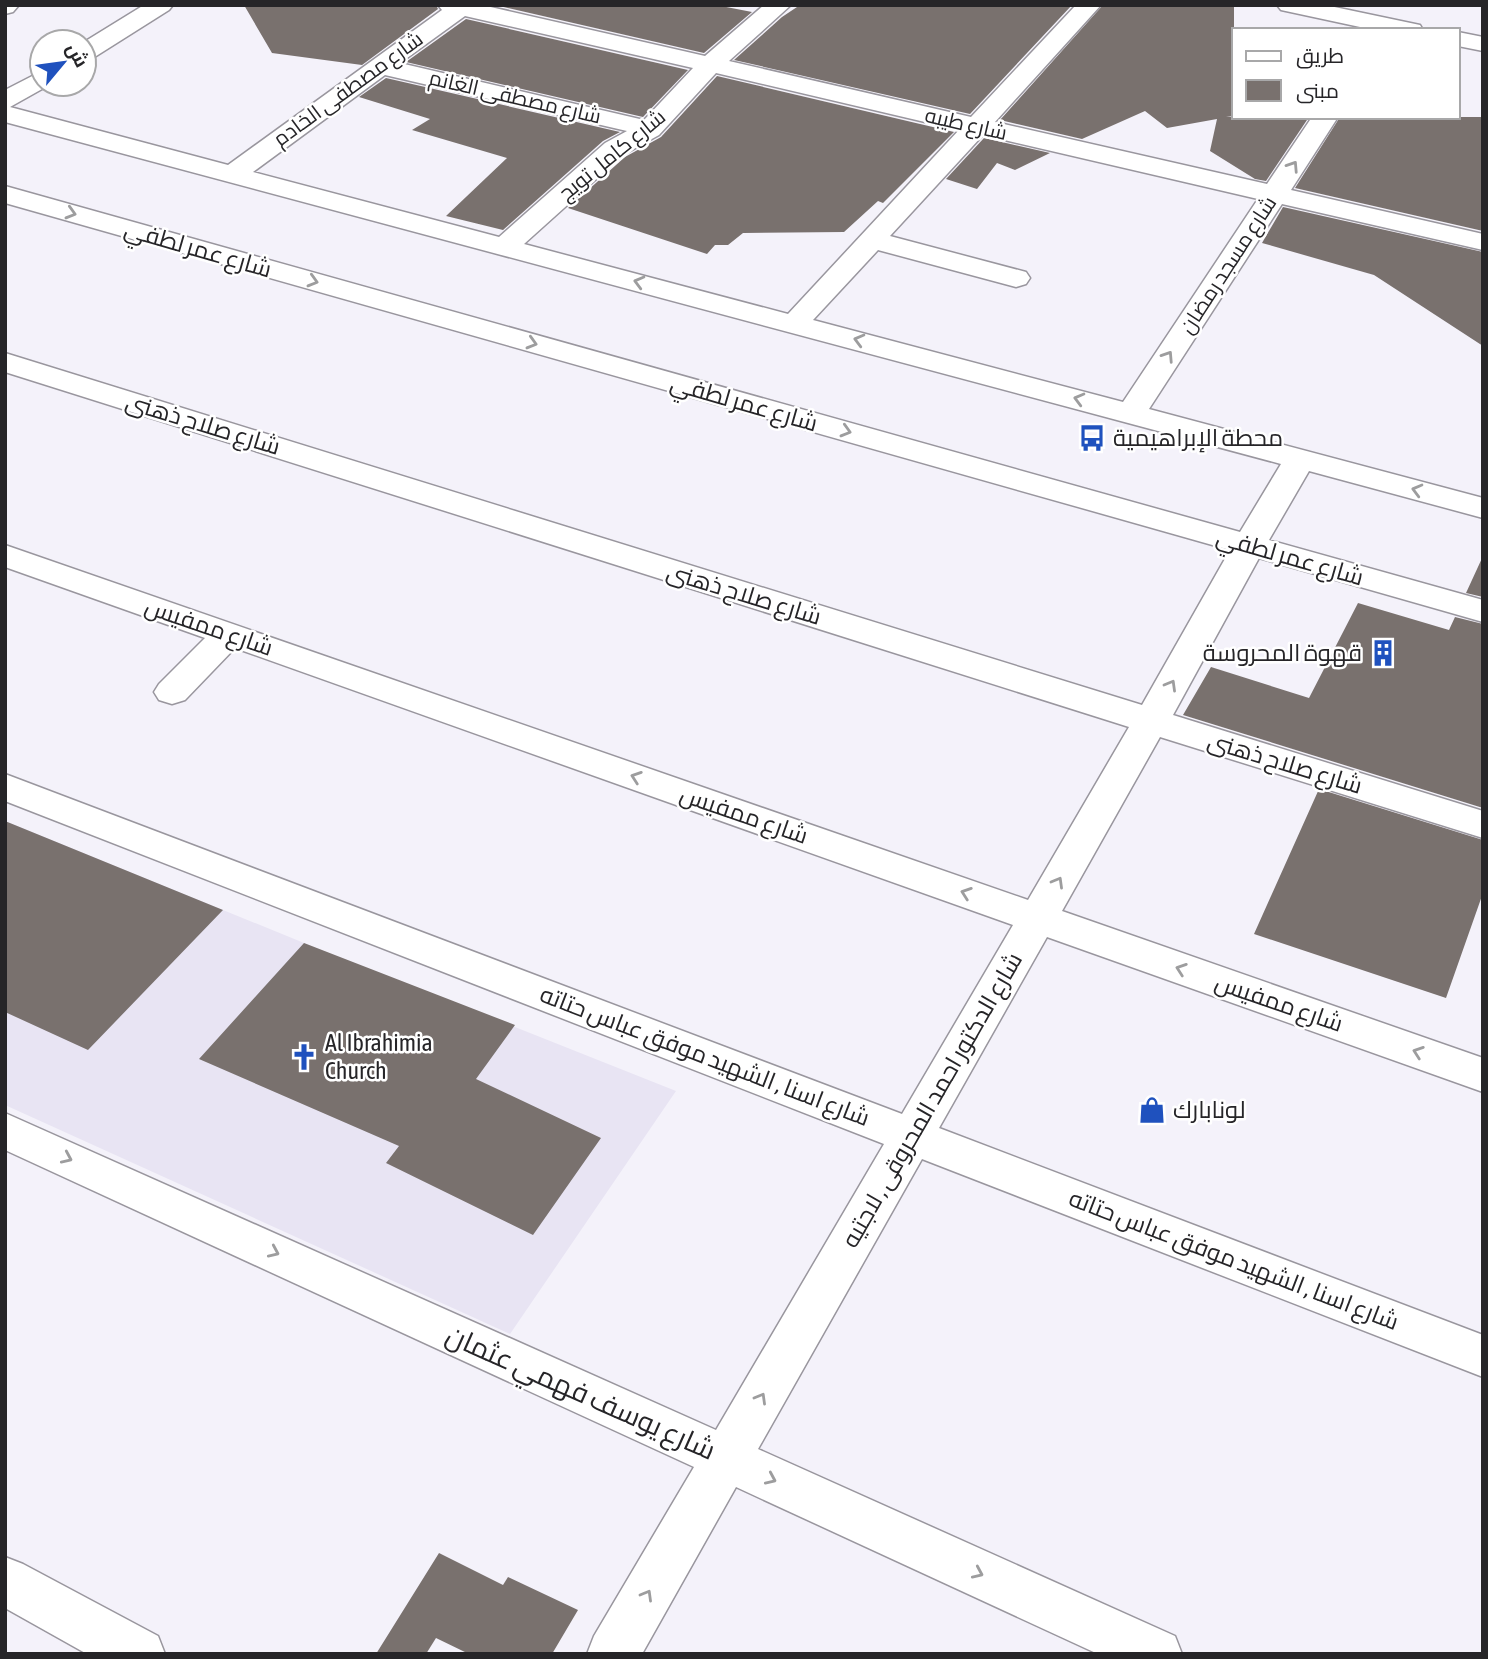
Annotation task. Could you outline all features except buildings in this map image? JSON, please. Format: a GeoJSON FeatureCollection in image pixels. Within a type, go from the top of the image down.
{"type":"FeatureCollection","features":[{"type":"Feature","properties":{"kind":"street"},"geometry":{"type":"LineString","coordinates":[[98,44],[161,5]]}},
{"type":"Feature","properties":{"kind":"street","name":"شارع كامل تويج"},"geometry":{"type":"LineString","coordinates":[[505,246],[614,149],[650,129],[710,65],[779,5]]}},
{"type":"Feature","properties":{"kind":"street"},"geometry":{"type":"LineString","coordinates":[[795,323],[1088,5]]}},
{"type":"Feature","properties":{"kind":"street"},"geometry":{"type":"LineString","coordinates":[[1290,5],[1384,27]]}},
{"type":"Feature","properties":{"kind":"street","name":"شارع طيبه"},"geometry":{"type":"LineString","coordinates":[[458,6],[1483,242]]}},
{"type":"Feature","properties":{"kind":"street","name":"شارع مصطفى الخادم"},"geometry":{"type":"LineString","coordinates":[[233,174],[458,6]]}},
{"type":"Feature","properties":{"kind":"street"},"geometry":{"type":"LineString","coordinates":[[1460,39],[1483,44]]}},
{"type":"Feature","properties":{"kind":"street","name":"شارع مصطفى الغانم"},"geometry":{"type":"LineString","coordinates":[[380,66],[650,129]]}},
{"type":"Feature","properties":{"kind":"street"},"geometry":{"type":"LineString","coordinates":[[5,101],[28,87]]}},
{"type":"Feature","properties":{"kind":"street"},"geometry":{"type":"LineString","coordinates":[[5,114],[1483,508]]}},
{"type":"Feature","properties":{"kind":"street","name":"شارع مسجد رمضان"},"geometry":{"type":"LineString","coordinates":[[1131,413],[1324,119]]}},
{"type":"Feature","properties":{"kind":"street","name":"شارع عمر لطفي"},"geometry":{"type":"LineString","coordinates":[[5,194],[1483,611]]}},
{"type":"Feature","properties":{"kind":"street"},"geometry":{"type":"LineString","coordinates":[[5,225],[37,203]]}},
{"type":"Feature","properties":{"kind":"street"},"geometry":{"type":"LineString","coordinates":[[872,240],[1016,278]]}},
{"type":"Feature","properties":{"kind":"street","name":"شارع صلاح ذهنى"},"geometry":{"type":"LineString","coordinates":[[5,362],[1483,825]]}},
{"type":"Feature","properties":{"kind":"street","name":"شارع الدكتور احمد المحروقى , لاجتيه"},"geometry":{"type":"LineString","coordinates":[[613,1654],[1151,721],[1289,474],[1303,459]]}},
{"type":"Feature","properties":{"kind":"street","name":"شارع ممفيس"},"geometry":{"type":"LineString","coordinates":[[5,555],[1483,1075]]}},
{"type":"Feature","properties":{"kind":"street"},"geometry":{"type":"LineString","coordinates":[[172,692],[229,634]]}},
{"type":"Feature","properties":{"kind":"street","name":"شارع اسنا , الشهيد موفق عباس حتاته"},"geometry":{"type":"LineString","coordinates":[[5,787],[1483,1356]]}},
{"type":"Feature","properties":{"kind":"street","name":"شارع يوسف فهمي عثمان"},"geometry":{"type":"LineString","coordinates":[[5,1130],[1156,1654]]}},
{"type":"Feature","properties":{"kind":"street"},"geometry":{"type":"LineString","coordinates":[[5,1581],[139,1654]]}},
{"type":"Feature","properties":{"kind":"shaded area"},"geometry":{"type":"Polygon","coordinates":[[[5,821],[676,1091],[510,1334],[5,1105],[5,821]]]}},
{"type":"Feature","properties":{"kind":"place","name":"محطة الإبراهيمية"},"geometry":{"type":"Point","coordinates":[1092,438]}},
{"type":"Feature","properties":{"kind":"place","name":"قهوة المحروسة"},"geometry":{"type":"Point","coordinates":[1383,653]}},
{"type":"Feature","properties":{"kind":"place","name":"Al Ibrahimia Church"},"geometry":{"type":"Point","coordinates":[304,1057]}},
{"type":"Feature","properties":{"kind":"place","name":"لونابارك"},"geometry":{"type":"Point","coordinates":[1152,1110]}}]}
